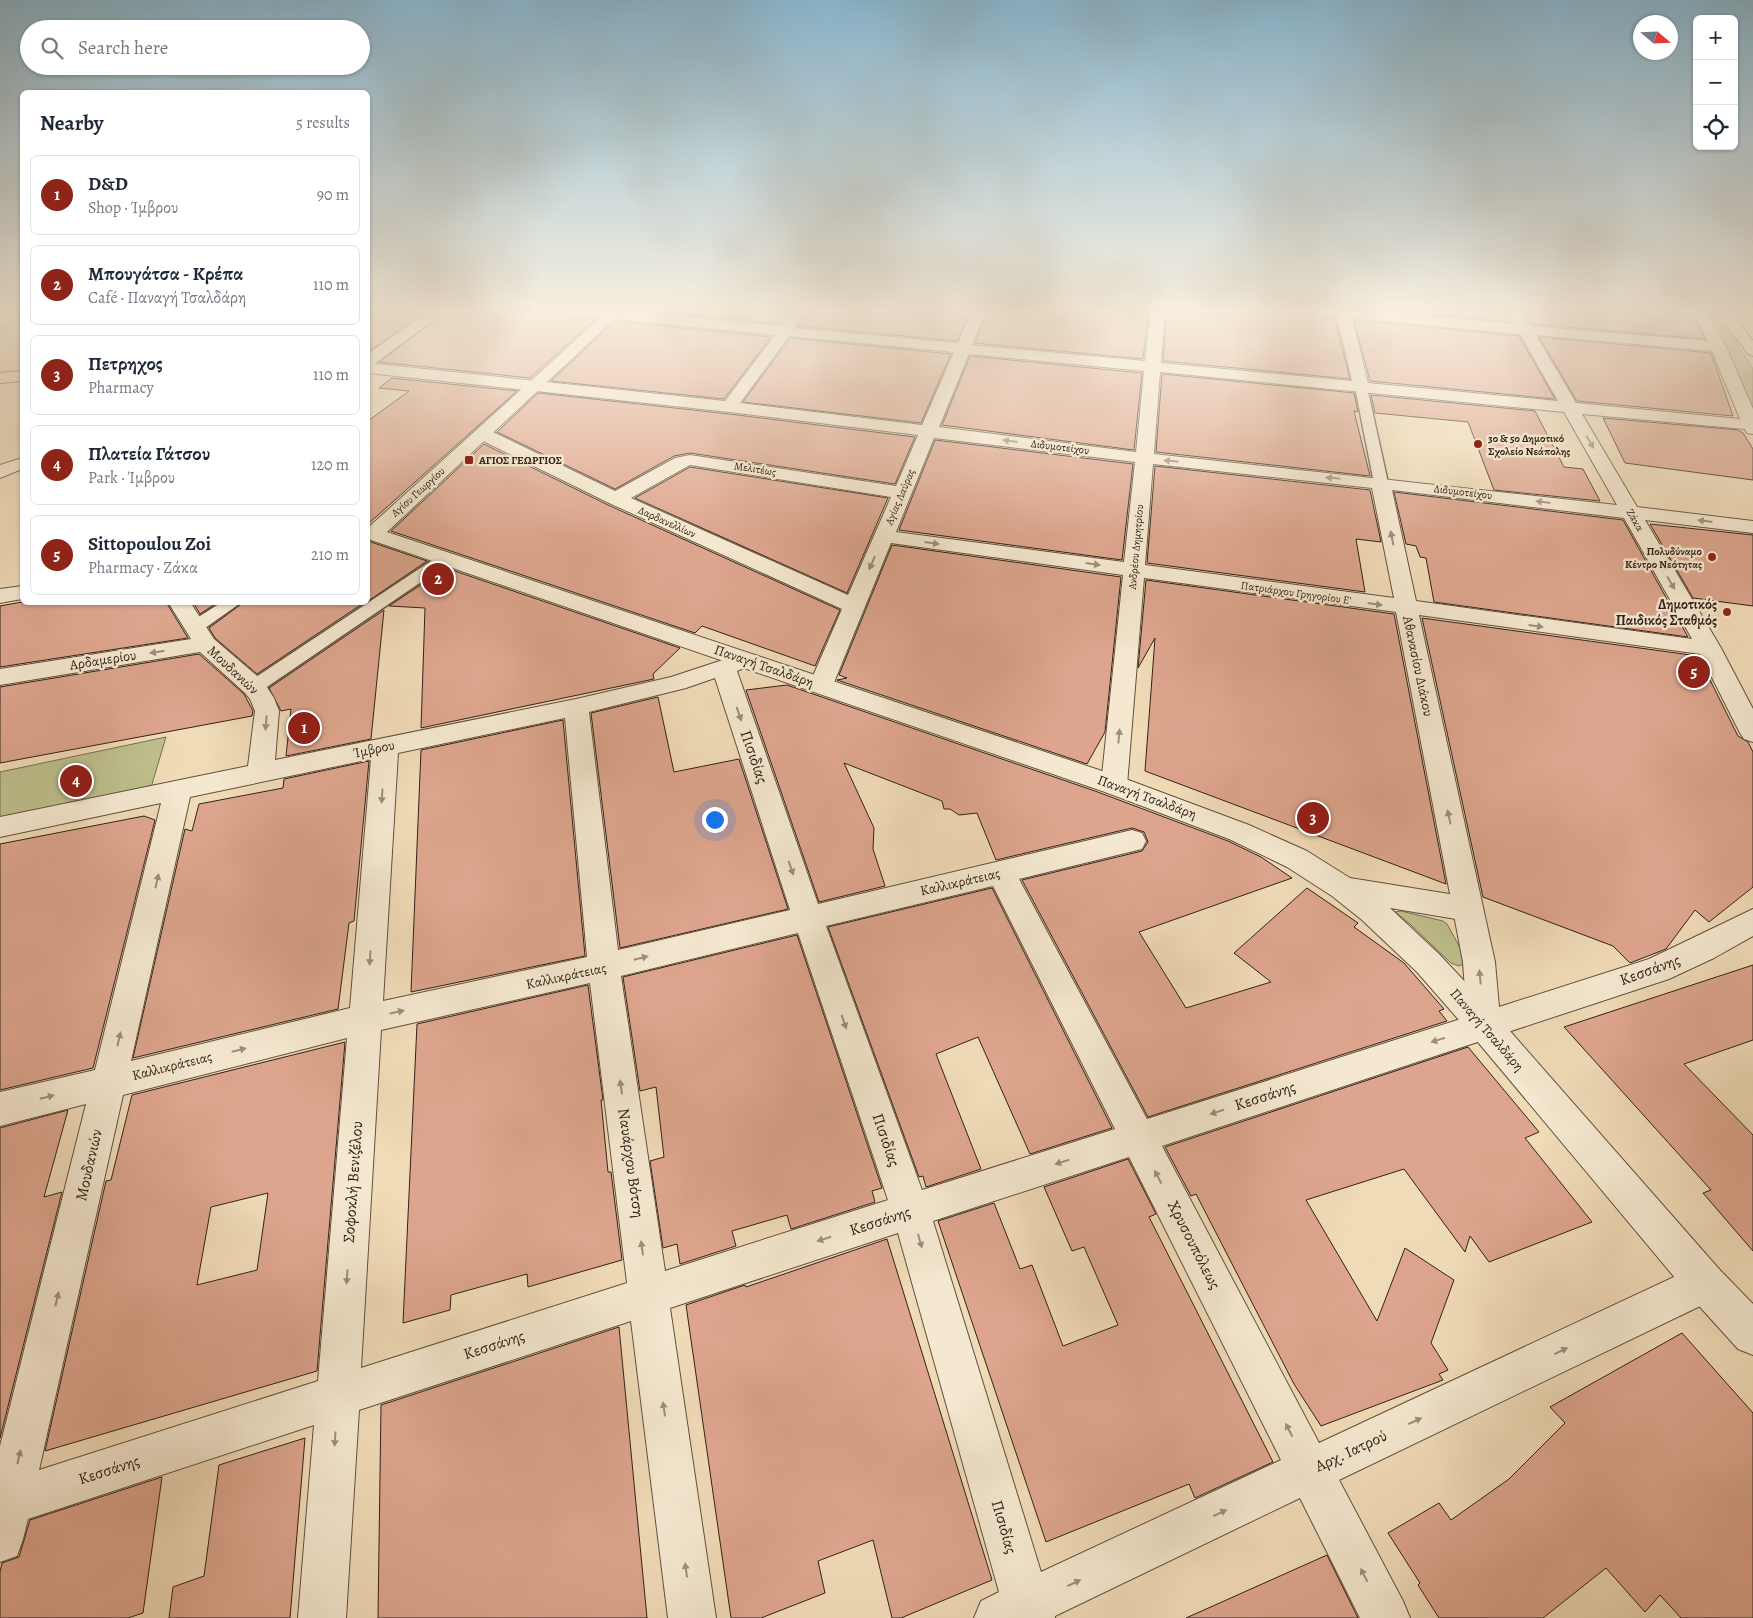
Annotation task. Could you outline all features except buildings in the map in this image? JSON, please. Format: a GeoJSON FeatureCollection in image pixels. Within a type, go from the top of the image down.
{"type":"FeatureCollection","features":[{"type":"Feature","properties":{"kind":"street","name":"Διδυμοτείχου"},"geometry":{"type":"LineString","coordinates":[[530,385],[1144,458],[1381,483],[1753,527]]}},
{"type":"Feature","properties":{"kind":"street","name":"Αγίου Γεωργίου"},"geometry":{"type":"LineString","coordinates":[[370,533],[483,434],[535,385]]}},
{"type":"Feature","properties":{"kind":"street"},"geometry":{"type":"LineString","coordinates":[[730,407],[747,385]]}},
{"type":"Feature","properties":{"kind":"street","name":"Αγίας Λαύρας"},"geometry":{"type":"LineString","coordinates":[[820,685],[948,385]]}},
{"type":"Feature","properties":{"kind":"street","name":"Ανδρέου Δημητρίου"},"geometry":{"type":"LineString","coordinates":[[1114,784],[1151,385]]}},
{"type":"Feature","properties":{"kind":"street"},"geometry":{"type":"LineString","coordinates":[[1336,385],[1752,427],[1734,385]]}},
{"type":"Feature","properties":{"kind":"street","name":"Ζάκα"},"geometry":{"type":"LineString","coordinates":[[1557,385],[1709,648],[1753,732]]}},
{"type":"Feature","properties":{"kind":"street","name":"Αθανασίου Διάκου"},"geometry":{"type":"LineString","coordinates":[[1361,387],[1479,962],[1484,1025]]}},
{"type":"Feature","properties":{"kind":"street","name":"Δαρδανελλίων"},"geometry":{"type":"LineString","coordinates":[[483,434],[616,499],[854,606]]}},
{"type":"Feature","properties":{"kind":"street","name":"Μελιτέως"},"geometry":{"type":"LineString","coordinates":[[616,499],[682,461],[690,460],[902,493]]}},
{"type":"Feature","properties":{"kind":"street"},"geometry":{"type":"LineString","coordinates":[[0,472],[20,465]]}},
{"type":"Feature","properties":{"kind":"street","name":"Παναγή Τσαλδάρη"},"geometry":{"type":"LineString","coordinates":[[370,533],[446,558],[734,664],[820,685],[1114,784],[1284,852],[1342,888],[1373,912],[1428,963],[1484,1025],[1705,1283],[1753,1334]]}},
{"type":"Feature","properties":{"kind":"street","name":"Πατριάρχου Γρηγορίου Ε'"},"geometry":{"type":"LineString","coordinates":[[884,536],[1709,648]]}},
{"type":"Feature","properties":{"kind":"street"},"geometry":{"type":"LineString","coordinates":[[254,687],[446,558]]}},
{"type":"Feature","properties":{"kind":"street"},"geometry":{"type":"LineString","coordinates":[[0,596],[20,593]]}},
{"type":"Feature","properties":{"kind":"street","name":"Μουδανιών"},"geometry":{"type":"LineString","coordinates":[[181,605],[200,635],[254,687],[262,698],[267,711],[260,773]]}},
{"type":"Feature","properties":{"kind":"street"},"geometry":{"type":"LineString","coordinates":[[200,635],[231,605]]}},
{"type":"Feature","properties":{"kind":"street","name":"Αρδαμερίου"},"geometry":{"type":"LineString","coordinates":[[0,677],[200,635]]}},
{"type":"Feature","properties":{"kind":"street","name":"Ίμβρου"},"geometry":{"type":"LineString","coordinates":[[0,827],[576,708],[677,683],[734,664]]}},
{"type":"Feature","properties":{"kind":"street","name":"Πισιδίας"},"geometry":{"type":"LineString","coordinates":[[734,664],[808,918],[911,1211],[1019,1614]]}},
{"type":"Feature","properties":{"kind":"street","name":"Ναυάρχου Βότση"},"geometry":{"type":"LineString","coordinates":[[576,708],[604,968],[692,1618]]}},
{"type":"Feature","properties":{"kind":"street","name":"Σοφοκλή Βενιζέλου"},"geometry":{"type":"LineString","coordinates":[[322,1618],[385,747]]}},
{"type":"Feature","properties":{"kind":"street","name":"Μουδανιών"},"geometry":{"type":"LineString","coordinates":[[0,1539],[4,1503],[109,1081],[178,791]]}},
{"type":"Feature","properties":{"kind":"street","name":"Καλλικράτειας"},"geometry":{"type":"LineString","coordinates":[[0,1109],[365,1019],[604,968],[1132,841]]}},
{"type":"Feature","properties":{"kind":"street","name":"Χρυσουπόλεως"},"geometry":{"type":"LineString","coordinates":[[1001,872],[1386,1618]]}},
{"type":"Feature","properties":{"kind":"street"},"geometry":{"type":"LineString","coordinates":[[1342,888],[1468,909]]}},
{"type":"Feature","properties":{"kind":"street","name":"Κεσσάνης"},"geometry":{"type":"LineString","coordinates":[[4,1503],[1658,970],[1703,949],[1753,921]]}},
{"type":"Feature","properties":{"kind":"street","name":"Αρχ. Ιατρού"},"geometry":{"type":"LineString","coordinates":[[1019,1614],[1310,1471],[1705,1283]]}},
{"type":"Feature","properties":{"kind":"green space"},"geometry":{"type":"Polygon","coordinates":[[[1741,385],[1753,385],[1753,409],[1741,385]]]}},
{"type":"Feature","properties":{"kind":"green space"},"geometry":{"type":"Polygon","coordinates":[[[166,737],[150,791],[0,821],[0,772],[166,737]]]}},
{"type":"Feature","properties":{"kind":"green space"},"geometry":{"type":"Polygon","coordinates":[[[1401,911],[1443,921],[1447,924],[1468,962],[1459,966],[1451,963],[1395,912],[1401,911]]]}},
{"type":"Feature","properties":{"kind":"place","name":"3ο & 5ο Δημοτικό Σχολείο Νεάπολης"},"geometry":{"type":"Point","coordinates":[1478,444]}},
{"type":"Feature","properties":{"kind":"place","name":"ΑΓΙΟΣ ΓΕΩΡΓΙΟΣ"},"geometry":{"type":"Point","coordinates":[469,460]}},
{"type":"Feature","properties":{"kind":"place","name":"Πολυδύναμο Κέντρο Νεότητας"},"geometry":{"type":"Point","coordinates":[1712,557]}},
{"type":"Feature","properties":{"kind":"place","name":"Μπουγάτσα - Κρέπα"},"geometry":{"type":"Point","coordinates":[438,579]}},
{"type":"Feature","properties":{"kind":"place","name":"Δημοτικός Παιδικός Σταθμός"},"geometry":{"type":"Point","coordinates":[1727,612]}},
{"type":"Feature","properties":{"kind":"place","name":"Sittopoulou Zoi"},"geometry":{"type":"Point","coordinates":[1694,672]}},
{"type":"Feature","properties":{"kind":"place","name":"D&D"},"geometry":{"type":"Point","coordinates":[304,728]}},
{"type":"Feature","properties":{"kind":"place","name":"Πλατεία Γάτσου"},"geometry":{"type":"Point","coordinates":[76,781]}},
{"type":"Feature","properties":{"kind":"place","name":"Πετρηχος"},"geometry":{"type":"Point","coordinates":[1313,818]}}]}
